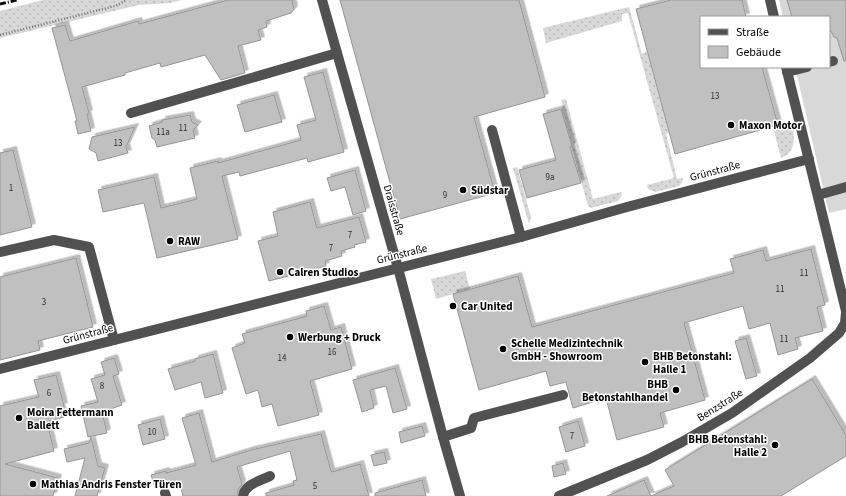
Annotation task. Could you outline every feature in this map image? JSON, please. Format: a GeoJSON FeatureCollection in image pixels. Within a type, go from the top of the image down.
{"type":"FeatureCollection","features":[{"type":"Feature","properties":{"kind":"street","name":"Draisstraße"},"geometry":{"type":"LineString","coordinates":[[322,0],[398,268],[460,496]]}},
{"type":"Feature","properties":{"kind":"street"},"geometry":{"type":"LineString","coordinates":[[770,0],[774,16]]}},
{"type":"Feature","properties":{"kind":"street"},"geometry":{"type":"LineString","coordinates":[[131,113],[337,53]]}},
{"type":"Feature","properties":{"kind":"street","name":"Benzstraße"},"geometry":{"type":"LineString","coordinates":[[559,496],[647,460],[732,413],[810,358],[839,333],[845,323],[846,312],[787,69]]}},
{"type":"Feature","properties":{"kind":"street"},"geometry":{"type":"LineString","coordinates":[[492,130],[521,237]]}},
{"type":"Feature","properties":{"kind":"street","name":"Grünstraße"},"geometry":{"type":"LineString","coordinates":[[0,369],[521,237],[627,207],[809,159]]}},
{"type":"Feature","properties":{"kind":"street"},"geometry":{"type":"LineString","coordinates":[[818,195],[846,187]]}},
{"type":"Feature","properties":{"kind":"street"},"geometry":{"type":"LineString","coordinates":[[0,252],[54,240],[88,246],[114,340]]}},
{"type":"Feature","properties":{"kind":"street"},"geometry":{"type":"LineString","coordinates":[[443,437],[471,428],[474,418],[564,395]]}},
{"type":"Feature","properties":{"kind":"street"},"geometry":{"type":"LineString","coordinates":[[243,496],[244,491],[250,485],[270,476]]}},
{"type":"Feature","properties":{"kind":"path"},"geometry":{"type":"LineString","coordinates":[[0,35],[115,6],[127,0]]}},
{"type":"Feature","properties":{"kind":"shaded area"},"geometry":{"type":"Polygon","coordinates":[[[43,0],[182,0],[170,3],[139,5],[0,38],[0,11],[43,0]]]}},
{"type":"Feature","properties":{"kind":"shaded area"},"geometry":{"type":"Polygon","coordinates":[[[779,0],[846,0],[846,209],[829,213],[795,68],[830,68],[830,16],[783,16],[779,0]]]}},
{"type":"Feature","properties":{"kind":"shaded area"},"geometry":{"type":"Polygon","coordinates":[[[629,7],[642,54],[647,51],[669,133],[666,134],[677,179],[683,179],[679,186],[655,192],[648,189],[647,185],[674,178],[628,13],[622,14],[622,21],[546,43],[543,28],[629,7]]]}},
{"type":"Feature","properties":{"kind":"shaded area"},"geometry":{"type":"Polygon","coordinates":[[[566,99],[593,199],[621,192],[622,195],[618,201],[591,208],[588,206],[561,109],[563,106],[561,100],[566,99]]]}},
{"type":"Feature","properties":{"kind":"shaded area"},"geometry":{"type":"Polygon","coordinates":[[[792,125],[794,140],[792,148],[781,158],[774,131],[792,125]]]}},
{"type":"Feature","properties":{"kind":"shaded area"},"geometry":{"type":"Polygon","coordinates":[[[517,167],[531,217],[529,224],[513,168],[517,167]]]}},
{"type":"Feature","properties":{"kind":"shaded area"},"geometry":{"type":"Polygon","coordinates":[[[465,271],[470,289],[436,299],[431,279],[465,271]]]}},
{"type":"Feature","properties":{"kind":"building"},"geometry":{"type":"Polygon","coordinates":[[[228,0],[292,0],[294,9],[291,13],[266,21],[267,27],[258,30],[261,40],[238,46],[245,73],[221,80],[205,55],[161,67],[160,63],[82,87],[89,113],[87,114],[91,131],[78,134],[75,121],[77,121],[52,28],[65,25],[70,41],[138,21],[139,24],[228,0]]]}},
{"type":"Feature","properties":{"kind":"building"},"geometry":{"type":"Polygon","coordinates":[[[340,0],[519,0],[545,97],[474,117],[495,193],[400,219],[340,0]]]}},
{"type":"Feature","properties":{"kind":"building"},"geometry":{"type":"Polygon","coordinates":[[[671,0],[742,0],[746,16],[700,16],[700,68],[762,68],[778,125],[675,154],[636,9],[671,0]]]}},
{"type":"Feature","properties":{"kind":"building"},"geometry":{"type":"Polygon","coordinates":[[[787,0],[846,0],[846,61],[844,61],[837,38],[834,37],[830,31],[830,16],[792,16],[787,0]]]}},
{"type":"Feature","properties":{"kind":"building"},"geometry":{"type":"Polygon","coordinates":[[[323,72],[344,152],[308,162],[307,158],[240,176],[239,172],[222,176],[238,239],[157,258],[144,203],[103,212],[98,190],[154,177],[161,208],[197,199],[190,168],[218,161],[218,163],[301,140],[297,125],[316,120],[304,77],[323,72]]]}},
{"type":"Feature","properties":{"kind":"building"},"geometry":{"type":"Polygon","coordinates":[[[274,95],[282,122],[245,132],[237,105],[274,95]]]}},
{"type":"Feature","properties":{"kind":"building"},"geometry":{"type":"Polygon","coordinates":[[[561,109],[572,146],[570,147],[581,183],[527,198],[519,170],[556,160],[543,114],[561,109]]]}},
{"type":"Feature","properties":{"kind":"building"},"geometry":{"type":"Polygon","coordinates":[[[190,115],[192,122],[198,125],[193,130],[195,138],[157,147],[155,140],[152,138],[149,126],[162,122],[162,120],[190,115]]]}},
{"type":"Feature","properties":{"kind":"building"},"geometry":{"type":"Polygon","coordinates":[[[135,127],[126,147],[128,153],[98,161],[96,153],[89,149],[92,137],[135,127]]]}},
{"type":"Feature","properties":{"kind":"building"},"geometry":{"type":"Polygon","coordinates":[[[13,150],[32,227],[0,235],[0,153],[13,150]]]}},
{"type":"Feature","properties":{"kind":"building"},"geometry":{"type":"Polygon","coordinates":[[[355,170],[366,211],[353,215],[345,187],[331,191],[327,178],[355,170]]]}},
{"type":"Feature","properties":{"kind":"building"},"geometry":{"type":"Polygon","coordinates":[[[310,202],[317,228],[359,217],[366,242],[354,245],[355,247],[341,251],[342,256],[325,261],[326,266],[269,281],[258,241],[278,236],[273,212],[310,202]]]}},
{"type":"Feature","properties":{"kind":"building"},"geometry":{"type":"Polygon","coordinates":[[[811,249],[825,305],[817,307],[823,331],[795,338],[798,349],[778,355],[770,323],[749,329],[743,306],[684,323],[705,400],[660,413],[664,427],[617,440],[606,398],[573,408],[566,382],[550,386],[546,371],[479,390],[453,294],[518,276],[532,327],[734,273],[730,259],[763,250],[766,261],[811,249]]]}},
{"type":"Feature","properties":{"kind":"building"},"geometry":{"type":"Polygon","coordinates":[[[76,258],[93,327],[38,341],[40,350],[0,360],[0,277],[76,258]]]}},
{"type":"Feature","properties":{"kind":"building"},"geometry":{"type":"Polygon","coordinates":[[[324,306],[331,330],[341,327],[352,369],[310,381],[319,415],[278,426],[272,404],[262,407],[258,390],[246,394],[232,348],[245,343],[242,334],[307,316],[306,311],[324,306]]]}},
{"type":"Feature","properties":{"kind":"building"},"geometry":{"type":"Polygon","coordinates":[[[746,338],[757,376],[746,379],[735,341],[746,338]]]}},
{"type":"Feature","properties":{"kind":"building"},"geometry":{"type":"Polygon","coordinates":[[[213,354],[223,393],[205,398],[201,382],[175,390],[168,369],[213,354]]]}},
{"type":"Feature","properties":{"kind":"building"},"geometry":{"type":"Polygon","coordinates":[[[114,358],[119,374],[113,376],[122,405],[102,412],[107,433],[88,437],[81,406],[98,402],[91,379],[105,375],[101,362],[114,358]]]}},
{"type":"Feature","properties":{"kind":"building"},"geometry":{"type":"Polygon","coordinates":[[[395,368],[407,409],[393,413],[386,386],[370,390],[374,408],[362,412],[353,380],[395,368]]]}},
{"type":"Feature","properties":{"kind":"building"},"geometry":{"type":"Polygon","coordinates":[[[56,375],[64,406],[61,407],[64,417],[47,422],[54,451],[5,464],[58,478],[53,496],[0,496],[0,406],[39,397],[34,380],[56,375]]]}},
{"type":"Feature","properties":{"kind":"building","name":"BHB Betonstahl: Halle 2"},"geometry":{"type":"Polygon","coordinates":[[[812,379],[846,435],[846,456],[781,496],[651,496],[674,486],[665,470],[812,379]]]}},
{"type":"Feature","properties":{"kind":"building"},"geometry":{"type":"Polygon","coordinates":[[[199,413],[212,462],[251,450],[321,434],[331,471],[332,472],[360,464],[369,496],[266,496],[266,493],[294,485],[293,481],[297,480],[290,451],[237,467],[242,484],[238,490],[237,496],[183,496],[179,481],[155,487],[151,475],[166,471],[166,473],[196,465],[182,418],[199,413]]]}},
{"type":"Feature","properties":{"kind":"building"},"geometry":{"type":"Polygon","coordinates":[[[160,419],[165,439],[143,445],[138,425],[160,419]]]}},
{"type":"Feature","properties":{"kind":"building"},"geometry":{"type":"Polygon","coordinates":[[[578,421],[585,446],[566,452],[559,427],[578,421]]]}},
{"type":"Feature","properties":{"kind":"building"},"geometry":{"type":"Polygon","coordinates":[[[422,426],[425,436],[401,443],[399,432],[422,426]]]}},
{"type":"Feature","properties":{"kind":"building"},"geometry":{"type":"Polygon","coordinates":[[[91,437],[98,466],[105,468],[97,496],[75,496],[85,458],[67,462],[64,449],[89,443],[91,437]]]}},
{"type":"Feature","properties":{"kind":"building"},"geometry":{"type":"Polygon","coordinates":[[[384,452],[387,463],[374,466],[371,455],[384,452]]]}},
{"type":"Feature","properties":{"kind":"building"},"geometry":{"type":"Polygon","coordinates":[[[563,463],[566,474],[554,477],[552,466],[563,463]]]}},
{"type":"Feature","properties":{"kind":"building"},"geometry":{"type":"Polygon","coordinates":[[[422,480],[426,496],[375,496],[375,493],[422,480]]]}},
{"type":"Feature","properties":{"kind":"building"},"geometry":{"type":"Polygon","coordinates":[[[644,480],[651,496],[607,496],[644,480]]]}},
{"type":"Feature","properties":{"kind":"railway"},"geometry":{"type":"LineString","coordinates":[[0,4],[17,0]]}},
{"type":"Feature","properties":{"kind":"place","name":"Maxon Motor"},"geometry":{"type":"Point","coordinates":[731,125]}},
{"type":"Feature","properties":{"kind":"place","name":"Südstar"},"geometry":{"type":"Point","coordinates":[463,190]}},
{"type":"Feature","properties":{"kind":"place","name":"RAW"},"geometry":{"type":"Point","coordinates":[170,241]}},
{"type":"Feature","properties":{"kind":"place","name":"Calren Studios"},"geometry":{"type":"Point","coordinates":[280,272]}},
{"type":"Feature","properties":{"kind":"place","name":"Car United"},"geometry":{"type":"Point","coordinates":[453,306]}},
{"type":"Feature","properties":{"kind":"place","name":"Werbung + Druck"},"geometry":{"type":"Point","coordinates":[290,337]}},
{"type":"Feature","properties":{"kind":"place","name":"Schelle Medizintechnik GmbH - Showroom"},"geometry":{"type":"Point","coordinates":[503,349]}},
{"type":"Feature","properties":{"kind":"place","name":"BHB Betonstahl: Halle 1"},"geometry":{"type":"Point","coordinates":[645,362]}},
{"type":"Feature","properties":{"kind":"place","name":"BHB Betonstahlhandel"},"geometry":{"type":"Point","coordinates":[676,390]}},
{"type":"Feature","properties":{"kind":"place","name":"Moira Fettermann Ballett"},"geometry":{"type":"Point","coordinates":[19,418]}},
{"type":"Feature","properties":{"kind":"place","name":"BHB Betonstahl: Halle 2"},"geometry":{"type":"Point","coordinates":[775,445]}},
{"type":"Feature","properties":{"kind":"place","name":"Mathias Andris Fenster Türen"},"geometry":{"type":"Point","coordinates":[33,484]}}]}
